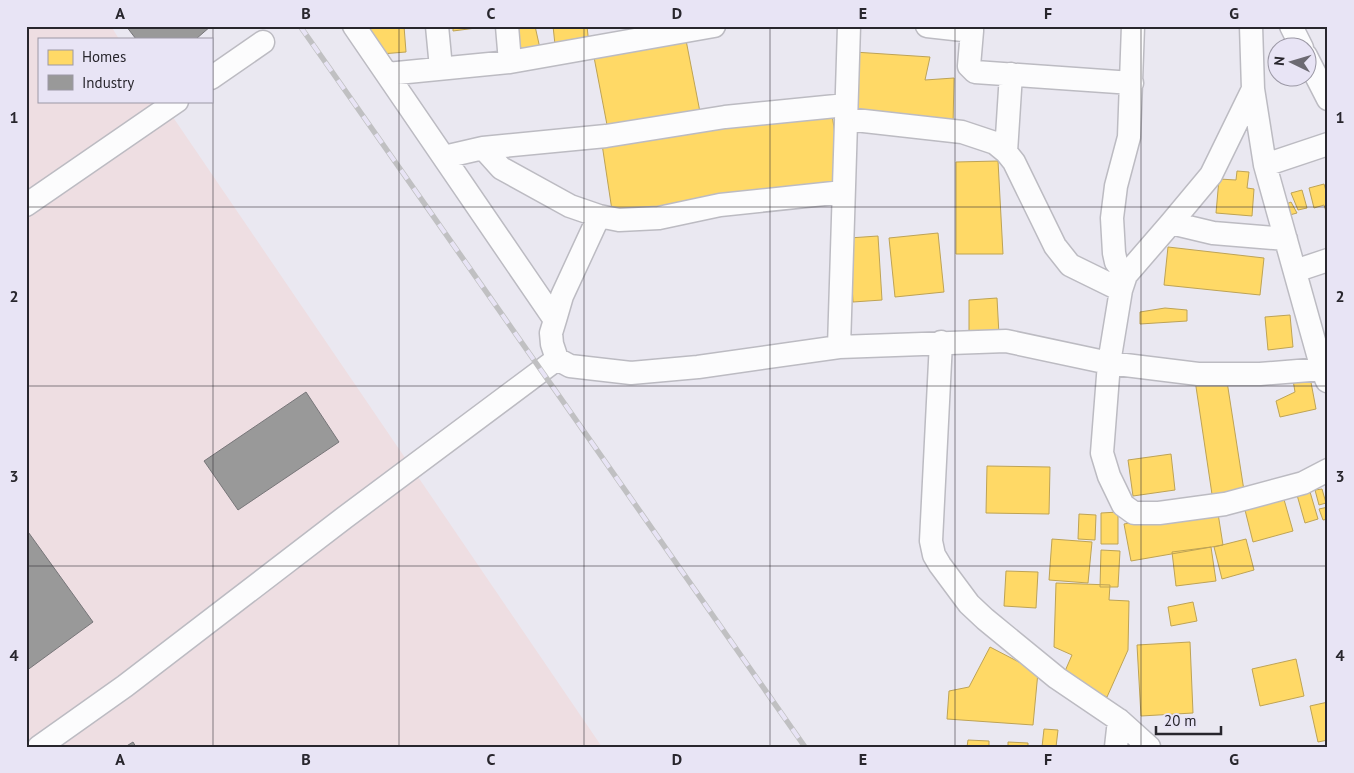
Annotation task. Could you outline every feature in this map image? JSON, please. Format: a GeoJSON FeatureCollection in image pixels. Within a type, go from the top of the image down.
{"type":"FeatureCollection","features":[{"type":"Feature","properties":{"kind":"street"},"geometry":{"type":"LineString","coordinates":[[354,26],[555,320]]}},
{"type":"Feature","properties":{"kind":"street"},"geometry":{"type":"LineString","coordinates":[[437,26],[441,68]]}},
{"type":"Feature","properties":{"kind":"street"},"geometry":{"type":"LineString","coordinates":[[507,26],[510,62]]}},
{"type":"Feature","properties":{"kind":"street"},"geometry":{"type":"LineString","coordinates":[[387,74],[510,62],[608,36],[714,26]]}},
{"type":"Feature","properties":{"kind":"street"},"geometry":{"type":"LineString","coordinates":[[838,347],[849,26]]}},
{"type":"Feature","properties":{"kind":"street"},"geometry":{"type":"LineString","coordinates":[[927,26],[972,29],[969,66],[975,72],[1132,83]]}},
{"type":"Feature","properties":{"kind":"street"},"geometry":{"type":"LineString","coordinates":[[1133,26],[1129,137],[1116,186],[1112,218],[1114,253],[1123,283],[1109,363],[1102,453],[1109,476],[1123,505],[1134,513],[1159,513],[1225,504],[1303,483],[1328,470]]}},
{"type":"Feature","properties":{"kind":"street"},"geometry":{"type":"LineString","coordinates":[[598,216],[562,296],[551,333],[557,359],[570,366],[631,372],[698,367],[838,347],[1006,341],[1109,363],[1198,374],[1325,375],[1265,165],[1253,89],[1251,26]]}},
{"type":"Feature","properties":{"kind":"street"},"geometry":{"type":"LineString","coordinates":[[1292,26],[1297,38]]}},
{"type":"Feature","properties":{"kind":"street"},"geometry":{"type":"LineString","coordinates":[[212,77],[263,42]]}},
{"type":"Feature","properties":{"kind":"street"},"geometry":{"type":"LineString","coordinates":[[1006,152],[1010,74]]}},
{"type":"Feature","properties":{"kind":"street"},"geometry":{"type":"LineString","coordinates":[[1316,76],[1328,99]]}},
{"type":"Feature","properties":{"kind":"street"},"geometry":{"type":"LineString","coordinates":[[1123,283],[1211,175],[1253,89]]}},
{"type":"Feature","properties":{"kind":"street"},"geometry":{"type":"LineString","coordinates":[[26,205],[176,102]]}},
{"type":"Feature","properties":{"kind":"street"},"geometry":{"type":"LineString","coordinates":[[444,157],[482,148],[606,136],[725,117],[846,112],[962,132],[995,143],[1006,152],[1018,170],[1055,246],[1070,265],[1123,283]]}},
{"type":"Feature","properties":{"kind":"street"},"geometry":{"type":"LineString","coordinates":[[1265,165],[1328,144]]}},
{"type":"Feature","properties":{"kind":"street"},"geometry":{"type":"LineString","coordinates":[[482,148],[501,168],[530,185],[570,206],[598,216],[619,220],[659,218],[720,206],[844,192]]}},
{"type":"Feature","properties":{"kind":"street"},"geometry":{"type":"LineString","coordinates":[[1171,223],[1213,233],[1286,239]]}},
{"type":"Feature","properties":{"kind":"street"},"geometry":{"type":"LineString","coordinates":[[1295,271],[1328,260]]}},
{"type":"Feature","properties":{"kind":"street"},"geometry":{"type":"LineString","coordinates":[[941,342],[931,542],[934,555],[969,604],[985,619],[1058,678],[1119,720],[1149,747]]}},
{"type":"Feature","properties":{"kind":"street"},"geometry":{"type":"LineString","coordinates":[[39,747],[125,686],[344,518],[557,359]]}},
{"type":"Feature","properties":{"kind":"street"},"geometry":{"type":"LineString","coordinates":[[1116,747],[1119,720]]}},
{"type":"Feature","properties":{"kind":"shaded area"},"geometry":{"type":"Polygon","coordinates":[[[26,26],[111,26],[118,38],[38,38],[38,102],[163,102],[602,747],[26,747],[26,26]]]}},
{"type":"Feature","properties":{"kind":"building: Homes"},"geometry":{"type":"Polygon","coordinates":[[[368,26],[404,26],[406,52],[381,54],[368,26]]]}},
{"type":"Feature","properties":{"kind":"building: Homes"},"geometry":{"type":"Polygon","coordinates":[[[453,26],[476,26],[476,28],[453,31],[453,26]]]}},
{"type":"Feature","properties":{"kind":"building: Homes"},"geometry":{"type":"Polygon","coordinates":[[[511,26],[535,26],[541,53],[514,58],[511,26]]]}},
{"type":"Feature","properties":{"kind":"building: Homes"},"geometry":{"type":"Polygon","coordinates":[[[553,26],[587,26],[589,45],[556,54],[553,26]]]}},
{"type":"Feature","properties":{"kind":"building: Homes"},"geometry":{"type":"Polygon","coordinates":[[[685,35],[700,112],[608,130],[593,52],[685,35]]]}},
{"type":"Feature","properties":{"kind":"building: Homes"},"geometry":{"type":"Polygon","coordinates":[[[854,52],[930,57],[925,80],[954,78],[953,126],[856,115],[854,52]]]}},
{"type":"Feature","properties":{"kind":"building: Homes"},"geometry":{"type":"Polygon","coordinates":[[[831,108],[842,181],[613,217],[602,144],[831,108]]]}},
{"type":"Feature","properties":{"kind":"building: Homes"},"geometry":{"type":"Polygon","coordinates":[[[998,161],[1003,254],[956,254],[956,162],[998,161]]]}},
{"type":"Feature","properties":{"kind":"building: Homes"},"geometry":{"type":"Polygon","coordinates":[[[1237,171],[1249,172],[1247,188],[1254,189],[1252,216],[1216,213],[1219,179],[1236,180],[1237,171]]]}},
{"type":"Feature","properties":{"kind":"building: Homes"},"geometry":{"type":"Polygon","coordinates":[[[1324,184],[1328,198],[1328,218],[1324,205],[1314,208],[1309,188],[1324,184]]]}},
{"type":"Feature","properties":{"kind":"building: Homes"},"geometry":{"type":"Polygon","coordinates":[[[1302,190],[1307,208],[1298,210],[1291,193],[1302,190]]]}},
{"type":"Feature","properties":{"kind":"building: Homes"},"geometry":{"type":"Polygon","coordinates":[[[1291,202],[1297,213],[1286,216],[1282,206],[1291,202]]]}},
{"type":"Feature","properties":{"kind":"building: Homes"},"geometry":{"type":"Polygon","coordinates":[[[938,233],[944,292],[895,297],[889,238],[938,233]]]}},
{"type":"Feature","properties":{"kind":"building: Homes"},"geometry":{"type":"Polygon","coordinates":[[[878,236],[882,300],[853,302],[849,238],[878,236]]]}},
{"type":"Feature","properties":{"kind":"building: Homes"},"geometry":{"type":"Polygon","coordinates":[[[1168,247],[1264,258],[1260,295],[1164,285],[1168,247]]]}},
{"type":"Feature","properties":{"kind":"building: Homes"},"geometry":{"type":"Polygon","coordinates":[[[997,298],[999,335],[969,336],[969,300],[997,298]]]}},
{"type":"Feature","properties":{"kind":"building: Homes"},"geometry":{"type":"Polygon","coordinates":[[[1165,308],[1187,310],[1187,321],[1140,324],[1140,312],[1165,308]]]}},
{"type":"Feature","properties":{"kind":"building: Homes"},"geometry":{"type":"Polygon","coordinates":[[[1290,315],[1293,347],[1268,350],[1265,317],[1290,315]]]}},
{"type":"Feature","properties":{"kind":"building: Homes"},"geometry":{"type":"Polygon","coordinates":[[[1226,375],[1245,497],[1213,501],[1195,380],[1226,375]]]}},
{"type":"Feature","properties":{"kind":"building: Homes"},"geometry":{"type":"Polygon","coordinates":[[[1310,377],[1316,409],[1280,417],[1276,401],[1295,392],[1293,380],[1310,377]]]}},
{"type":"Feature","properties":{"kind":"building: Homes"},"geometry":{"type":"Polygon","coordinates":[[[1171,454],[1175,490],[1133,496],[1128,460],[1171,454]]]}},
{"type":"Feature","properties":{"kind":"building: Homes"},"geometry":{"type":"Polygon","coordinates":[[[987,466],[1050,467],[1049,514],[986,513],[987,466]]]}},
{"type":"Feature","properties":{"kind":"building: Homes"},"geometry":{"type":"Polygon","coordinates":[[[1308,485],[1318,519],[1305,523],[1295,488],[1308,485]]]}},
{"type":"Feature","properties":{"kind":"building: Homes"},"geometry":{"type":"Polygon","coordinates":[[[1322,489],[1326,503],[1319,505],[1315,490],[1322,489]]]}},
{"type":"Feature","properties":{"kind":"building: Homes"},"geometry":{"type":"Polygon","coordinates":[[[1283,496],[1293,531],[1253,542],[1244,506],[1283,496]]]}},
{"type":"Feature","properties":{"kind":"building: Homes"},"geometry":{"type":"Polygon","coordinates":[[[1217,507],[1223,545],[1131,561],[1124,524],[1217,507]]]}},
{"type":"Feature","properties":{"kind":"building: Homes"},"geometry":{"type":"Polygon","coordinates":[[[1328,507],[1328,519],[1323,520],[1319,509],[1328,507]]]}},
{"type":"Feature","properties":{"kind":"building: Homes"},"geometry":{"type":"Polygon","coordinates":[[[1118,512],[1118,544],[1101,544],[1101,513],[1118,512]]]}},
{"type":"Feature","properties":{"kind":"building: Homes"},"geometry":{"type":"Polygon","coordinates":[[[1079,514],[1096,515],[1095,540],[1078,539],[1079,514]]]}},
{"type":"Feature","properties":{"kind":"building: Homes"},"geometry":{"type":"Polygon","coordinates":[[[1052,539],[1092,542],[1088,583],[1049,580],[1052,539]]]}},
{"type":"Feature","properties":{"kind":"building: Homes"},"geometry":{"type":"Polygon","coordinates":[[[1246,539],[1254,570],[1222,579],[1214,547],[1246,539]]]}},
{"type":"Feature","properties":{"kind":"building: Homes"},"geometry":{"type":"Polygon","coordinates":[[[1211,547],[1216,581],[1176,586],[1172,552],[1211,547]]]}},
{"type":"Feature","properties":{"kind":"building: Homes"},"geometry":{"type":"Polygon","coordinates":[[[1101,550],[1120,551],[1118,587],[1100,587],[1101,550]]]}},
{"type":"Feature","properties":{"kind":"building: Homes"},"geometry":{"type":"Polygon","coordinates":[[[1006,571],[1038,572],[1036,608],[1004,606],[1006,571]]]}},
{"type":"Feature","properties":{"kind":"building: Homes"},"geometry":{"type":"Polygon","coordinates":[[[1056,583],[1110,585],[1109,600],[1129,601],[1128,650],[1107,697],[1062,678],[1072,655],[1054,647],[1056,583]]]}},
{"type":"Feature","properties":{"kind":"building: Homes"},"geometry":{"type":"Polygon","coordinates":[[[1193,602],[1197,621],[1171,626],[1168,607],[1193,602]]]}},
{"type":"Feature","properties":{"kind":"building: Homes"},"geometry":{"type":"Polygon","coordinates":[[[1190,642],[1193,713],[1141,716],[1137,645],[1190,642]]]}},
{"type":"Feature","properties":{"kind":"building: Homes"},"geometry":{"type":"Polygon","coordinates":[[[990,647],[1038,672],[1033,725],[947,719],[949,691],[969,687],[990,647]]]}},
{"type":"Feature","properties":{"kind":"building: Homes"},"geometry":{"type":"Polygon","coordinates":[[[1296,659],[1304,696],[1260,706],[1252,669],[1296,659]]]}},
{"type":"Feature","properties":{"kind":"building: Homes"},"geometry":{"type":"Polygon","coordinates":[[[1328,702],[1328,740],[1318,742],[1310,706],[1328,702]]]}},
{"type":"Feature","properties":{"kind":"building: Homes"},"geometry":{"type":"Polygon","coordinates":[[[1044,729],[1058,730],[1056,747],[1042,747],[1044,729]]]}},
{"type":"Feature","properties":{"kind":"building: Homes"},"geometry":{"type":"Polygon","coordinates":[[[968,740],[989,741],[989,747],[967,747],[968,740]]]}},
{"type":"Feature","properties":{"kind":"building: Homes"},"geometry":{"type":"Polygon","coordinates":[[[1008,742],[1028,743],[1028,747],[1008,747],[1008,742]]]}},
{"type":"Feature","properties":{"kind":"building: Industry"},"geometry":{"type":"Polygon","coordinates":[[[126,26],[211,26],[197,38],[135,38],[126,26]]]}},
{"type":"Feature","properties":{"kind":"building: Industry"},"geometry":{"type":"Polygon","coordinates":[[[306,392],[339,442],[238,510],[204,461],[306,392]]]}},
{"type":"Feature","properties":{"kind":"building: Industry"},"geometry":{"type":"Polygon","coordinates":[[[26,529],[93,622],[26,671],[26,529]]]}},
{"type":"Feature","properties":{"kind":"building: Industry"},"geometry":{"type":"Polygon","coordinates":[[[133,742],[136,747],[125,747],[133,742]]]}},
{"type":"Feature","properties":{"kind":"railway"},"geometry":{"type":"LineString","coordinates":[[300,26],[805,747]]}}]}
